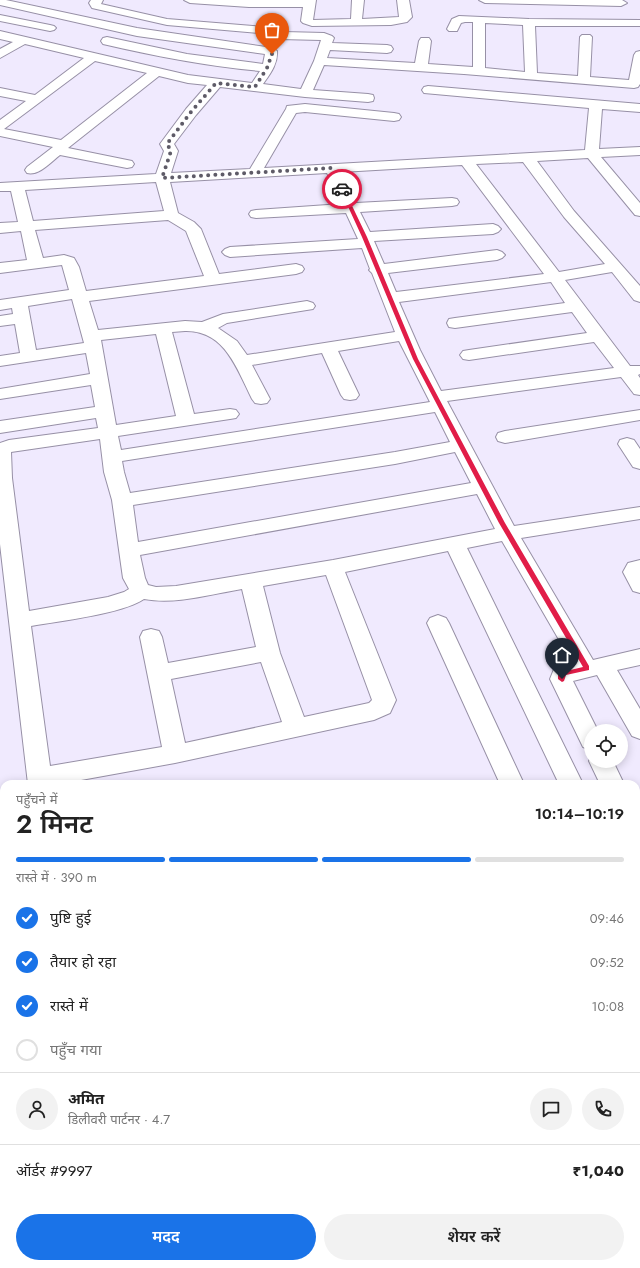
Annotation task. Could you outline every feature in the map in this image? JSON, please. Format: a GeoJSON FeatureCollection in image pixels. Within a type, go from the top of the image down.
{"type":"FeatureCollection","features":[{"type":"Feature","properties":{"kind":"street"},"geometry":{"type":"LineString","coordinates":[[97,0],[95,3],[96,6],[157,21],[269,30],[277,32],[277,35],[328,38],[320,61],[305,93]]}},
{"type":"Feature","properties":{"kind":"street"},"geometry":{"type":"LineString","coordinates":[[184,24],[190,0],[249,4],[310,2],[308,22],[403,20],[406,16],[403,0]]}},
{"type":"Feature","properties":{"kind":"street"},"geometry":{"type":"LineString","coordinates":[[356,22],[358,0]]}},
{"type":"Feature","properties":{"kind":"street"},"geometry":{"type":"LineString","coordinates":[[485,0],[621,2],[635,23],[640,35]]}},
{"type":"Feature","properties":{"kind":"street"},"geometry":{"type":"LineString","coordinates":[[536,1],[539,16],[543,21]]}},
{"type":"Feature","properties":{"kind":"street"},"geometry":{"type":"LineString","coordinates":[[0,2],[137,32],[271,51],[272,54],[267,68],[255,87]]}},
{"type":"Feature","properties":{"kind":"street"},"geometry":{"type":"LineString","coordinates":[[462,5],[463,18]]}},
{"type":"Feature","properties":{"kind":"street"},"geometry":{"type":"LineString","coordinates":[[0,18],[62,31]]}},
{"type":"Feature","properties":{"kind":"street"},"geometry":{"type":"LineString","coordinates":[[453,29],[456,21],[463,18],[529,22],[635,23]]}},
{"type":"Feature","properties":{"kind":"street"},"geometry":{"type":"LineString","coordinates":[[479,71],[480,19]]}},
{"type":"Feature","properties":{"kind":"street"},"geometry":{"type":"LineString","coordinates":[[529,22],[531,76]]}},
{"type":"Feature","properties":{"kind":"street"},"geometry":{"type":"LineString","coordinates":[[0,35],[188,79],[305,93],[368,98]]}},
{"type":"Feature","properties":{"kind":"street"},"geometry":{"type":"LineString","coordinates":[[267,51],[277,35]]}},
{"type":"Feature","properties":{"kind":"street"},"geometry":{"type":"LineString","coordinates":[[584,80],[586,37]]}},
{"type":"Feature","properties":{"kind":"street"},"geometry":{"type":"LineString","coordinates":[[98,39],[185,58],[267,68]]}},
{"type":"Feature","properties":{"kind":"street"},"geometry":{"type":"LineString","coordinates":[[421,67],[425,40]]}},
{"type":"Feature","properties":{"kind":"street"},"geometry":{"type":"LineString","coordinates":[[0,54],[22,41]]}},
{"type":"Feature","properties":{"kind":"street"},"geometry":{"type":"LineString","coordinates":[[326,46],[387,49]]}},
{"type":"Feature","properties":{"kind":"street"},"geometry":{"type":"LineString","coordinates":[[320,61],[479,71],[637,85],[640,55]]}},
{"type":"Feature","properties":{"kind":"street"},"geometry":{"type":"LineString","coordinates":[[1,125],[94,57]]}},
{"type":"Feature","properties":{"kind":"street"},"geometry":{"type":"LineString","coordinates":[[32,170],[157,71]]}},
{"type":"Feature","properties":{"kind":"street"},"geometry":{"type":"LineString","coordinates":[[170,215],[171,211],[162,178],[171,151],[167,144],[191,112],[216,83]]}},
{"type":"Feature","properties":{"kind":"street"},"geometry":{"type":"LineString","coordinates":[[428,90],[640,108]]}},
{"type":"Feature","properties":{"kind":"street"},"geometry":{"type":"LineString","coordinates":[[0,92],[37,99]]}},
{"type":"Feature","properties":{"kind":"street"},"geometry":{"type":"LineString","coordinates":[[596,105],[592,154],[640,212]]}},
{"type":"Feature","properties":{"kind":"street"},"geometry":{"type":"LineString","coordinates":[[254,173],[292,109],[304,108],[394,117]]}},
{"type":"Feature","properties":{"kind":"street"},"geometry":{"type":"LineString","coordinates":[[1,125],[60,148],[127,164]]}},
{"type":"Feature","properties":{"kind":"street"},"geometry":{"type":"LineString","coordinates":[[0,187],[640,151]]}},
{"type":"Feature","properties":{"kind":"street"},"geometry":{"type":"LineString","coordinates":[[527,157],[569,214],[616,267],[640,297]]}},
{"type":"Feature","properties":{"kind":"street"},"geometry":{"type":"LineString","coordinates":[[466,161],[598,336],[633,371],[640,390]]}},
{"type":"Feature","properties":{"kind":"street"},"geometry":{"type":"LineString","coordinates":[[332,168],[352,208],[412,350],[508,533],[595,666],[640,730]]}},
{"type":"Feature","properties":{"kind":"street"},"geometry":{"type":"LineString","coordinates":[[17,186],[36,263]]}},
{"type":"Feature","properties":{"kind":"street"},"geometry":{"type":"LineString","coordinates":[[256,214],[452,202]]}},
{"type":"Feature","properties":{"kind":"street"},"geometry":{"type":"LineString","coordinates":[[0,228],[170,215],[189,225],[194,230],[213,279]]}},
{"type":"Feature","properties":{"kind":"street"},"geometry":{"type":"LineString","coordinates":[[230,252],[493,229]]}},
{"type":"Feature","properties":{"kind":"street"},"geometry":{"type":"LineString","coordinates":[[378,270],[497,255]]}},
{"type":"Feature","properties":{"kind":"street"},"geometry":{"type":"LineString","coordinates":[[0,268],[56,260],[68,261],[93,341],[104,411],[114,457],[114,472],[122,500],[134,578],[141,591],[148,594],[176,593],[333,568],[508,533],[640,513]]}},
{"type":"Feature","properties":{"kind":"street"},"geometry":{"type":"LineString","coordinates":[[390,298],[555,277],[616,267]]}},
{"type":"Feature","properties":{"kind":"street"},"geometry":{"type":"LineString","coordinates":[[0,321],[20,310],[79,295],[296,269]]}},
{"type":"Feature","properties":{"kind":"street"},"geometry":{"type":"LineString","coordinates":[[0,305],[20,310]]}},
{"type":"Feature","properties":{"kind":"street"},"geometry":{"type":"LineString","coordinates":[[203,328],[223,319],[307,306]]}},
{"type":"Feature","properties":{"kind":"street"},"geometry":{"type":"LineString","coordinates":[[455,323],[576,306]]}},
{"type":"Feature","properties":{"kind":"street"},"geometry":{"type":"LineString","coordinates":[[20,310],[29,357]]}},
{"type":"Feature","properties":{"kind":"street"},"geometry":{"type":"LineString","coordinates":[[0,361],[29,357],[93,341],[163,329],[192,326],[214,332],[233,347],[239,354],[261,399]]}},
{"type":"Feature","properties":{"kind":"street"},"geometry":{"type":"LineString","coordinates":[[163,329],[186,420]]}},
{"type":"Feature","properties":{"kind":"street"},"geometry":{"type":"LineString","coordinates":[[242,361],[405,335]]}},
{"type":"Feature","properties":{"kind":"street"},"geometry":{"type":"LineString","coordinates":[[469,355],[598,336]]}},
{"type":"Feature","properties":{"kind":"street"},"geometry":{"type":"LineString","coordinates":[[328,347],[350,395]]}},
{"type":"Feature","properties":{"kind":"street"},"geometry":{"type":"LineString","coordinates":[[114,457],[438,402],[633,371]]}},
{"type":"Feature","properties":{"kind":"street"},"geometry":{"type":"LineString","coordinates":[[0,394],[100,378]]}},
{"type":"Feature","properties":{"kind":"street"},"geometry":{"type":"LineString","coordinates":[[0,427],[104,411]]}},
{"type":"Feature","properties":{"kind":"street"},"geometry":{"type":"LineString","coordinates":[[39,780],[1,478],[2,450],[5,447],[230,414]]}},
{"type":"Feature","properties":{"kind":"street"},"geometry":{"type":"LineString","coordinates":[[505,437],[640,415]]}},
{"type":"Feature","properties":{"kind":"street"},"geometry":{"type":"LineString","coordinates":[[627,444],[640,463]]}},
{"type":"Feature","properties":{"kind":"street"},"geometry":{"type":"LineString","coordinates":[[122,500],[395,458],[461,445]]}},
{"type":"Feature","properties":{"kind":"street"},"geometry":{"type":"LineString","coordinates":[[130,550],[484,487]]}},
{"type":"Feature","properties":{"kind":"street"},"geometry":{"type":"LineString","coordinates":[[455,544],[569,780]]}},
{"type":"Feature","properties":{"kind":"street"},"geometry":{"type":"LineString","coordinates":[[640,567],[635,568],[633,572],[640,586]]}},
{"type":"Feature","properties":{"kind":"street"},"geometry":{"type":"LineString","coordinates":[[44,780],[296,728],[374,711],[382,707],[384,700],[333,568]]}},
{"type":"Feature","properties":{"kind":"street"},"geometry":{"type":"LineString","coordinates":[[251,581],[269,653],[296,728]]}},
{"type":"Feature","properties":{"kind":"street"},"geometry":{"type":"LineString","coordinates":[[19,622],[110,604],[132,597],[141,591]]}},
{"type":"Feature","properties":{"kind":"street"},"geometry":{"type":"LineString","coordinates":[[438,622],[510,780]]}},
{"type":"Feature","properties":{"kind":"street"},"geometry":{"type":"LineString","coordinates":[[150,637],[175,754]]}},
{"type":"Feature","properties":{"kind":"street"},"geometry":{"type":"LineString","coordinates":[[158,673],[269,653]]}},
{"type":"Feature","properties":{"kind":"street"},"geometry":{"type":"LineString","coordinates":[[584,726],[562,679],[562,675],[564,673],[640,657]]}},
{"type":"Feature","properties":{"kind":"street"},"geometry":{"type":"LineString","coordinates":[[604,768],[610,780]]}},
{"type":"Feature","properties":{"kind":"way so far"},"geometry":{"type":"LineString","coordinates":[[272,54],[267,68],[255,87],[216,83],[191,112],[167,144],[167,147],[171,151],[167,159],[162,178],[332,168],[342,189]]}},
{"type":"Feature","properties":{"kind":"route"},"geometry":{"type":"LineString","coordinates":[[342,189],[365,237],[416,359],[440,406],[502,523],[587,668],[564,673],[562,675],[562,679]]}}]}
